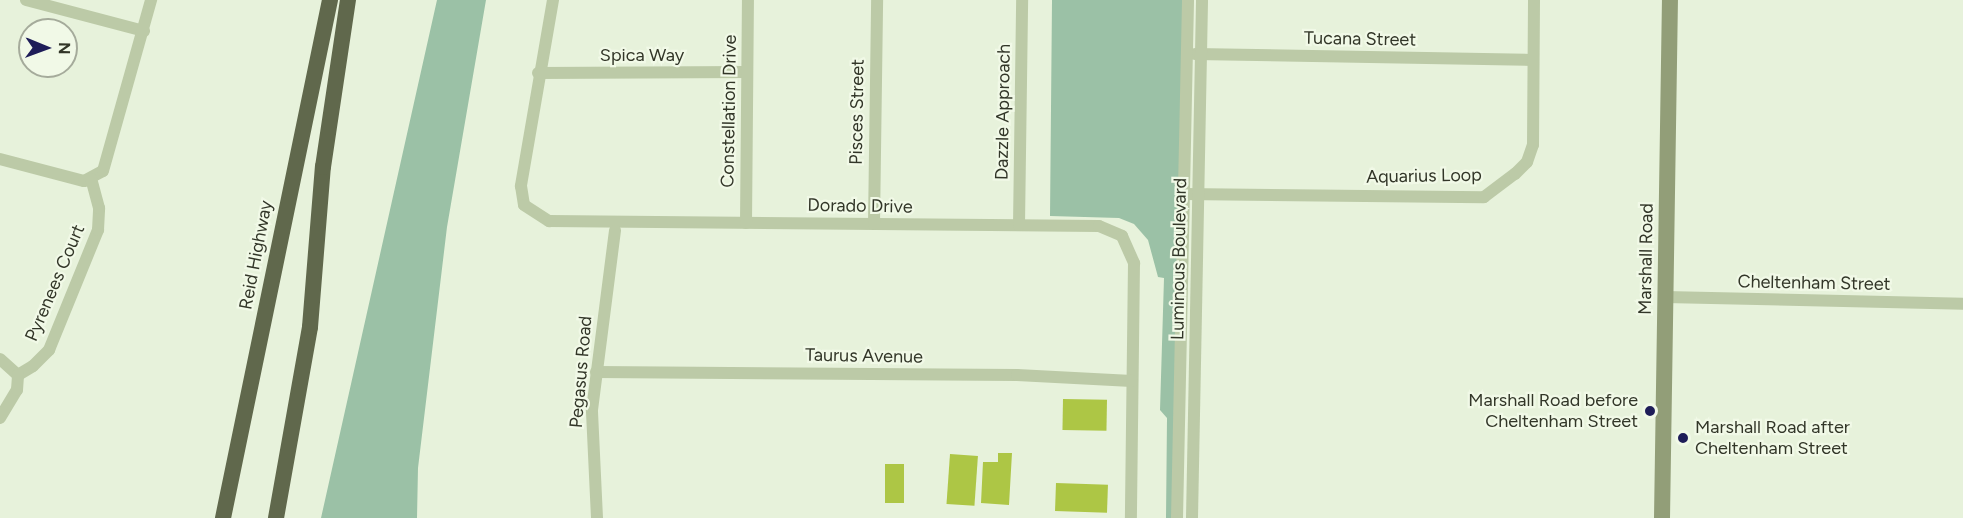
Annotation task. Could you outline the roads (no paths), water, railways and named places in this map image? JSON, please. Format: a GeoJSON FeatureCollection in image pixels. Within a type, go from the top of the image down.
{"type":"FeatureCollection","features":[{"type":"Feature","properties":{"kind":"highway","name":"Reid Highway"},"geometry":{"type":"LineString","coordinates":[[223,518],[330,0]]}},
{"type":"Feature","properties":{"kind":"highway"},"geometry":{"type":"LineString","coordinates":[[276,518],[286,474],[310,327],[323,167],[348,0]]}},
{"type":"Feature","properties":{"kind":"highway"},"geometry":{"type":"LineString","coordinates":[[286,474],[288,518]]}},
{"type":"Feature","properties":{"kind":"main road","name":"Marshall Road"},"geometry":{"type":"LineString","coordinates":[[1662,518],[1670,0]]}},
{"type":"Feature","properties":{"kind":"street"},"geometry":{"type":"LineString","coordinates":[[26,0],[144,31]]}},
{"type":"Feature","properties":{"kind":"street"},"geometry":{"type":"LineString","coordinates":[[0,159],[76,180],[91,179],[103,171],[110,158],[152,0]]}},
{"type":"Feature","properties":{"kind":"street","name":"Dorado Drive"},"geometry":{"type":"LineString","coordinates":[[554,0],[538,73],[521,186],[524,205],[537,216],[549,221],[1099,226],[1125,240],[1134,263],[1131,518]]}},
{"type":"Feature","properties":{"kind":"street","name":"Constellation Drive"},"geometry":{"type":"LineString","coordinates":[[746,223],[748,0]]}},
{"type":"Feature","properties":{"kind":"street","name":"Pisces Street"},"geometry":{"type":"LineString","coordinates":[[874,224],[877,0]]}},
{"type":"Feature","properties":{"kind":"street","name":"Dazzle Approach"},"geometry":{"type":"LineString","coordinates":[[1019,225],[1022,0]]}},
{"type":"Feature","properties":{"kind":"street","name":"Luminous Boulevard"},"geometry":{"type":"LineString","coordinates":[[1177,518],[1188,0]]}},
{"type":"Feature","properties":{"kind":"street","name":"Luminous Boulevard"},"geometry":{"type":"LineString","coordinates":[[1192,518],[1202,0]]}},
{"type":"Feature","properties":{"kind":"street","name":"Aquarius Loop"},"geometry":{"type":"LineString","coordinates":[[1183,194],[1484,197],[1527,162],[1533,145],[1534,0]]}},
{"type":"Feature","properties":{"kind":"street","name":"Tucana Street"},"geometry":{"type":"LineString","coordinates":[[1187,54],[1533,60]]}},
{"type":"Feature","properties":{"kind":"street","name":"Spica Way"},"geometry":{"type":"LineString","coordinates":[[538,73],[747,72]]}},
{"type":"Feature","properties":{"kind":"street","name":"Pyrenees Court"},"geometry":{"type":"LineString","coordinates":[[18,375],[33,366],[49,350],[98,230],[99,208],[91,179]]}},
{"type":"Feature","properties":{"kind":"street","name":"Pegasus Road"},"geometry":{"type":"LineString","coordinates":[[597,518],[592,410],[615,230]]}},
{"type":"Feature","properties":{"kind":"street","name":"Cheltenham Street"},"geometry":{"type":"LineString","coordinates":[[1665,297],[1963,304]]}},
{"type":"Feature","properties":{"kind":"street"},"geometry":{"type":"LineString","coordinates":[[0,359],[18,375],[17,390],[0,418]]}},
{"type":"Feature","properties":{"kind":"street","name":"Taurus Avenue"},"geometry":{"type":"LineString","coordinates":[[596,372],[1017,375],[1132,381]]}},
{"type":"Feature","properties":{"kind":"place","name":"Marshall Road before Cheltenham Street"},"geometry":{"type":"Point","coordinates":[1650,411]}},
{"type":"Feature","properties":{"kind":"place","name":"Marshall Road after Cheltenham Street"},"geometry":{"type":"Point","coordinates":[1683,438]}}]}
